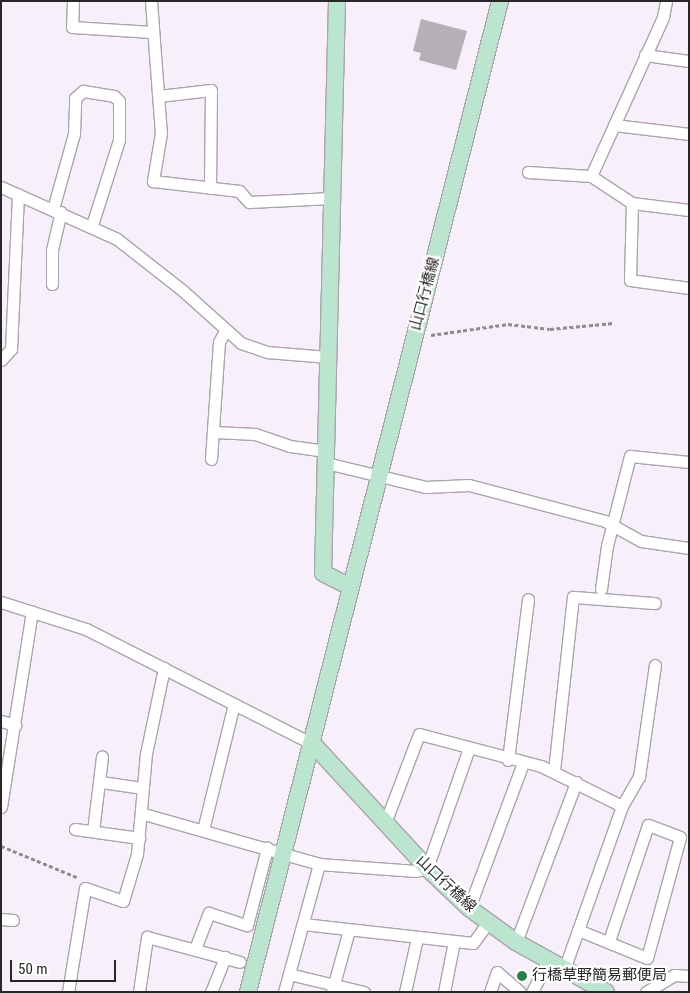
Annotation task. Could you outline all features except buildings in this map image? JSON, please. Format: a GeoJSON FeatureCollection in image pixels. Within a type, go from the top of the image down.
{"type":"FeatureCollection","features":[{"type":"Feature","properties":{"kind":"main road"},"geometry":{"type":"LineString","coordinates":[[337,1],[323,573],[349,586]]}},
{"type":"Feature","properties":{"kind":"main road","name":"山口行橋線"},"geometry":{"type":"LineString","coordinates":[[248,992],[313,744],[349,586],[500,1]]}},
{"type":"Feature","properties":{"kind":"main road","name":"山口行橋線"},"geometry":{"type":"LineString","coordinates":[[313,744],[427,868],[469,908],[516,942],[606,992]]}},
{"type":"Feature","properties":{"kind":"street"},"geometry":{"type":"LineString","coordinates":[[73,1],[72,27],[152,32]]}},
{"type":"Feature","properties":{"kind":"street"},"geometry":{"type":"LineString","coordinates":[[151,1],[161,133],[153,181],[239,192],[249,202],[332,198]]}},
{"type":"Feature","properties":{"kind":"street"},"geometry":{"type":"LineString","coordinates":[[591,176],[645,55],[666,1]]}},
{"type":"Feature","properties":{"kind":"street"},"geometry":{"type":"LineString","coordinates":[[645,55],[689,61]]}},
{"type":"Feature","properties":{"kind":"street"},"geometry":{"type":"LineString","coordinates":[[159,96],[211,90],[210,188]]}},
{"type":"Feature","properties":{"kind":"street"},"geometry":{"type":"LineString","coordinates":[[52,284],[52,250],[57,211],[74,134],[75,98],[83,91],[114,96],[119,101],[119,140],[92,225]]}},
{"type":"Feature","properties":{"kind":"street"},"geometry":{"type":"LineString","coordinates":[[614,125],[689,134]]}},
{"type":"Feature","properties":{"kind":"street"},"geometry":{"type":"LineString","coordinates":[[528,172],[591,176],[632,203],[689,210]]}},
{"type":"Feature","properties":{"kind":"street"},"geometry":{"type":"LineString","coordinates":[[1,187],[92,225],[142,257],[225,331],[260,351],[328,357]]}},
{"type":"Feature","properties":{"kind":"street"},"geometry":{"type":"LineString","coordinates":[[1,360],[12,349],[7,286],[18,194]]}},
{"type":"Feature","properties":{"kind":"street"},"geometry":{"type":"LineString","coordinates":[[632,203],[630,280],[689,288]]}},
{"type":"Feature","properties":{"kind":"street"},"geometry":{"type":"LineString","coordinates":[[211,459],[219,342],[225,331]]}},
{"type":"Feature","properties":{"kind":"street"},"geometry":{"type":"LineString","coordinates":[[214,432],[255,434],[378,476],[426,487],[469,485],[614,526],[641,541],[689,548]]}},
{"type":"Feature","properties":{"kind":"street"},"geometry":{"type":"LineString","coordinates":[[601,589],[630,456],[689,462]]}},
{"type":"Feature","properties":{"kind":"street"},"geometry":{"type":"LineString","coordinates":[[554,771],[573,597],[654,603]]}},
{"type":"Feature","properties":{"kind":"street"},"geometry":{"type":"LineString","coordinates":[[508,760],[528,599]]}},
{"type":"Feature","properties":{"kind":"street"},"geometry":{"type":"LineString","coordinates":[[1,602],[86,629],[313,744]]}},
{"type":"Feature","properties":{"kind":"street"},"geometry":{"type":"LineString","coordinates":[[2,804],[32,611]]}},
{"type":"Feature","properties":{"kind":"street"},"geometry":{"type":"LineString","coordinates":[[564,970],[622,806],[639,777],[654,665]]}},
{"type":"Feature","properties":{"kind":"street"},"geometry":{"type":"LineString","coordinates":[[68,992],[85,888],[123,901],[144,814],[142,788],[164,668]]}},
{"type":"Feature","properties":{"kind":"street"},"geometry":{"type":"LineString","coordinates":[[203,830],[234,704]]}},
{"type":"Feature","properties":{"kind":"street"},"geometry":{"type":"LineString","coordinates":[[1,721],[15,724]]}},
{"type":"Feature","properties":{"kind":"street"},"geometry":{"type":"LineString","coordinates":[[385,823],[419,734],[508,760],[554,771],[622,806]]}},
{"type":"Feature","properties":{"kind":"street"},"geometry":{"type":"LineString","coordinates":[[144,814],[319,864],[416,872],[427,868],[469,748]]}},
{"type":"Feature","properties":{"kind":"street"},"geometry":{"type":"LineString","coordinates":[[93,831],[101,782],[102,757]]}},
{"type":"Feature","properties":{"kind":"street"},"geometry":{"type":"LineString","coordinates":[[469,908],[523,763]]}},
{"type":"Feature","properties":{"kind":"street"},"geometry":{"type":"LineString","coordinates":[[101,782],[142,788]]}},
{"type":"Feature","properties":{"kind":"street"},"geometry":{"type":"LineString","coordinates":[[516,942],[576,782]]}},
{"type":"Feature","properties":{"kind":"street"},"geometry":{"type":"LineString","coordinates":[[578,930],[609,941],[646,958],[680,837],[648,825],[609,941]]}},
{"type":"Feature","properties":{"kind":"street"},"geometry":{"type":"LineString","coordinates":[[75,829],[138,838]]}},
{"type":"Feature","properties":{"kind":"street"},"geometry":{"type":"LineString","coordinates":[[195,949],[209,913],[247,925],[267,848]]}},
{"type":"Feature","properties":{"kind":"street"},"geometry":{"type":"LineString","coordinates":[[284,992],[319,864]]}},
{"type":"Feature","properties":{"kind":"street"},"geometry":{"type":"LineString","coordinates":[[303,924],[473,943],[488,922]]}},
{"type":"Feature","properties":{"kind":"street"},"geometry":{"type":"LineString","coordinates":[[333,988],[349,930]]}},
{"type":"Feature","properties":{"kind":"street"},"geometry":{"type":"LineString","coordinates":[[139,992],[147,937],[240,962]]}},
{"type":"Feature","properties":{"kind":"street"},"geometry":{"type":"LineString","coordinates":[[405,992],[417,938]]}},
{"type":"Feature","properties":{"kind":"street"},"geometry":{"type":"LineString","coordinates":[[444,992],[454,941]]}},
{"type":"Feature","properties":{"kind":"street"},"geometry":{"type":"LineString","coordinates":[[211,992],[225,957]]}},
{"type":"Feature","properties":{"kind":"street"},"geometry":{"type":"LineString","coordinates":[[532,992],[548,961]]}},
{"type":"Feature","properties":{"kind":"street"},"geometry":{"type":"LineString","coordinates":[[490,992],[497,972],[520,992]]}},
{"type":"Feature","properties":{"kind":"street"},"geometry":{"type":"LineString","coordinates":[[289,974],[333,988],[364,992]]}},
{"type":"Feature","properties":{"kind":"street"},"geometry":{"type":"LineString","coordinates":[[646,992],[674,974],[689,976]]}},
{"type":"Feature","properties":{"kind":"path"},"geometry":{"type":"LineString","coordinates":[[427,336],[508,324],[550,330],[614,323]]}},
{"type":"Feature","properties":{"kind":"path"},"geometry":{"type":"LineString","coordinates":[[1,846],[84,880]]}},
{"type":"Feature","properties":{"kind":"place","name":"行橋草野簡易郵便局"},"geometry":{"type":"Point","coordinates":[522,976]}}]}
